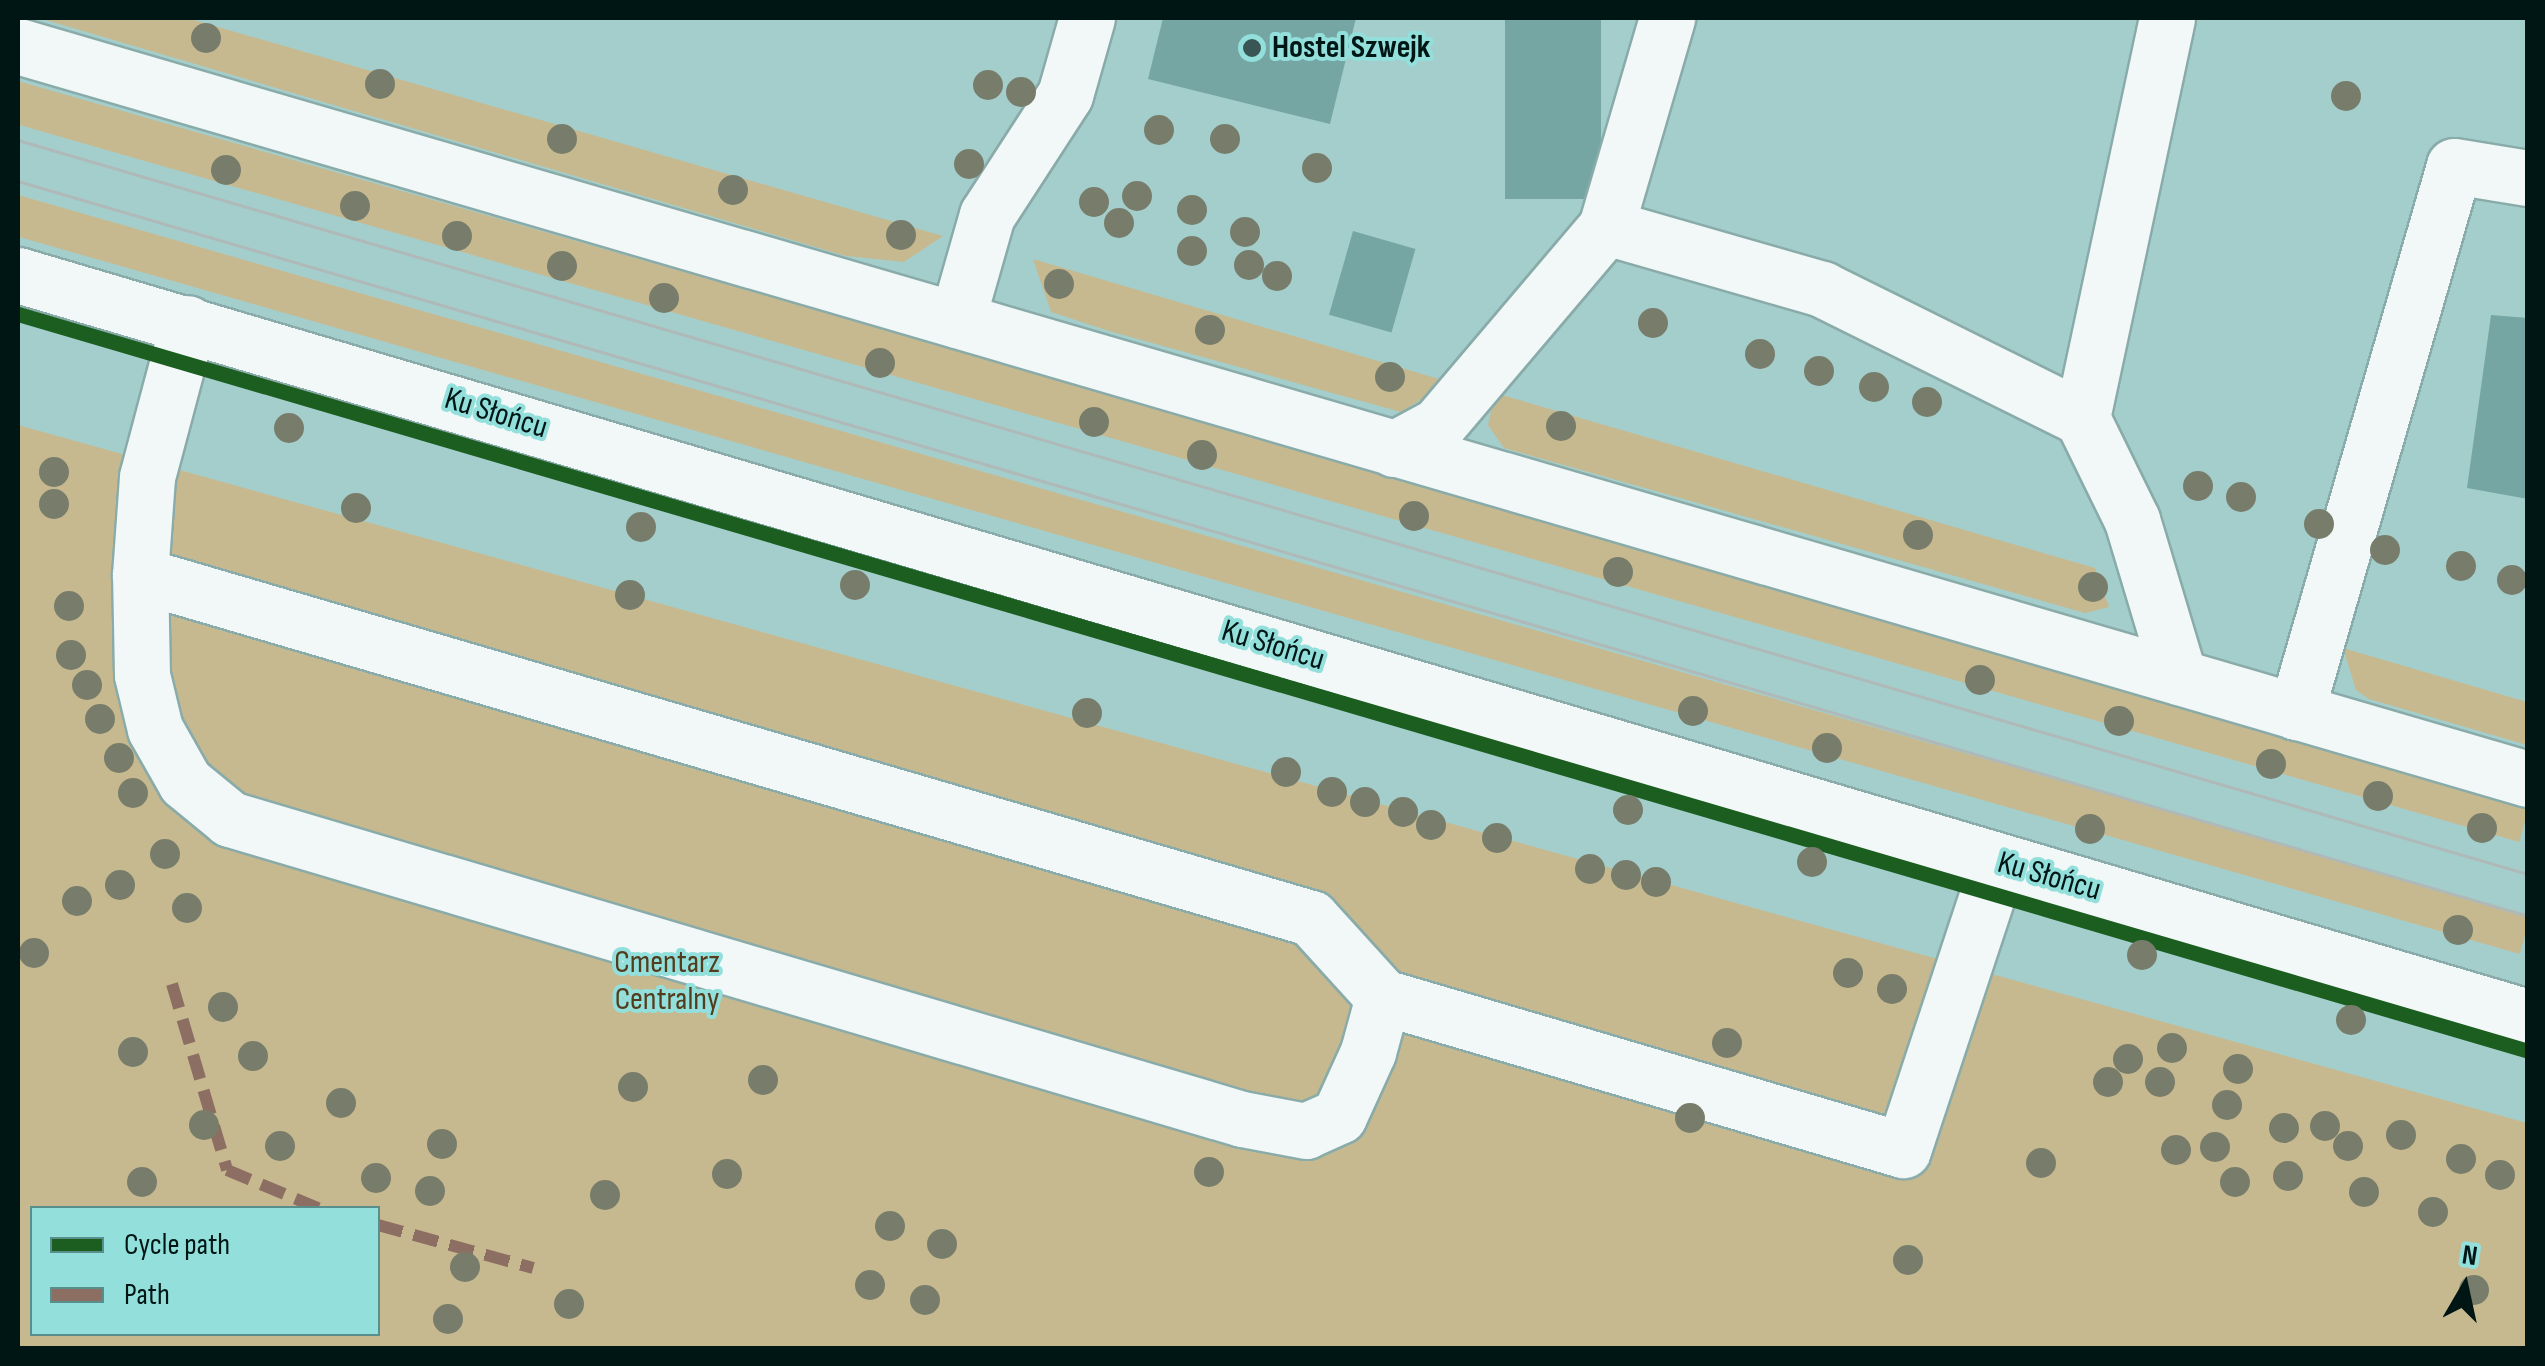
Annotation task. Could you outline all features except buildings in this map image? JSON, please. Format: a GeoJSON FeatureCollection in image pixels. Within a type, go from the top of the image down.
{"type":"FeatureCollection","features":[{"type":"Feature","properties":{"kind":"main road"},"geometry":{"type":"LineString","coordinates":[[956,320],[987,215],[1064,95],[1087,18]]}},
{"type":"Feature","properties":{"kind":"main road"},"geometry":{"type":"LineString","coordinates":[[1394,448],[1438,425],[1606,227],[1667,18]]}},
{"type":"Feature","properties":{"kind":"main road"},"geometry":{"type":"LineString","coordinates":[[2082,418],[2167,18]]}},
{"type":"Feature","properties":{"kind":"main road"},"geometry":{"type":"LineString","coordinates":[[18,46],[2528,779]]}},
{"type":"Feature","properties":{"kind":"main road"},"geometry":{"type":"LineString","coordinates":[[2296,712],[2454,166],[2528,178]]}},
{"type":"Feature","properties":{"kind":"main road"},"geometry":{"type":"LineString","coordinates":[[1606,227],[1822,289],[2082,418],[2132,520],[2179,678]]}},
{"type":"Feature","properties":{"kind":"main road","name":"Ku Słońcu"},"geometry":{"type":"LineString","coordinates":[[18,275],[2528,1017]]}},
{"type":"Feature","properties":{"kind":"main road"},"geometry":{"type":"LineString","coordinates":[[188,323],[147,477],[140,575],[142,675],[155,729],[178,768],[230,819],[294,844],[1306,1130],[1339,1116],[1384,996]]}},
{"type":"Feature","properties":{"kind":"main road"},"geometry":{"type":"LineString","coordinates":[[140,575],[1311,918],[1384,996],[1903,1150],[1998,862]]}},
{"type":"Feature","properties":{"kind":"green space"},"geometry":{"type":"Polygon","coordinates":[[[39,18],[187,18],[943,236],[904,262],[846,256],[39,18]]]}},
{"type":"Feature","properties":{"kind":"green space"},"geometry":{"type":"Polygon","coordinates":[[[18,81],[2528,801],[2519,842],[18,125],[18,81]]]}},
{"type":"Feature","properties":{"kind":"green space"},"geometry":{"type":"Polygon","coordinates":[[[18,195],[2528,915],[2520,954],[18,237],[18,195]]]}},
{"type":"Feature","properties":{"kind":"green space"},"geometry":{"type":"Polygon","coordinates":[[[1033,259],[1449,382],[1401,412],[1109,331],[1051,312],[1033,259]]]}},
{"type":"Feature","properties":{"kind":"green space"},"geometry":{"type":"Polygon","coordinates":[[[1495,393],[2095,568],[2109,607],[2085,613],[1504,448],[1488,425],[1495,393]]]}},
{"type":"Feature","properties":{"kind":"green space","name":"Cmentarz Centralny"},"geometry":{"type":"Polygon","coordinates":[[[18,425],[2527,1123],[2527,1348],[18,1348],[18,425]]]}},
{"type":"Feature","properties":{"kind":"green space"},"geometry":{"type":"Polygon","coordinates":[[[2343,648],[2527,702],[2527,745],[2369,699],[2356,690],[2343,648]]]}},
{"type":"Feature","properties":{"kind":"tram line"},"geometry":{"type":"LineString","coordinates":[[18,140],[2528,874]]}},
{"type":"Feature","properties":{"kind":"tram line"},"geometry":{"type":"LineString","coordinates":[[18,181],[2528,916]]}},
{"type":"Feature","properties":{"kind":"marked path"},"geometry":{"type":"LineString","coordinates":[[172,984],[227,1170],[313,1206]]}},
{"type":"Feature","properties":{"kind":"marked path"},"geometry":{"type":"LineString","coordinates":[[380,1226],[533,1268]]}},
{"type":"Feature","properties":{"kind":"cycle path"},"geometry":{"type":"LineString","coordinates":[[18,314],[2528,1051]]}},
{"type":"Feature","properties":{"kind":"place","name":"Hostel Szwejk"},"geometry":{"type":"Point","coordinates":[1252,48]}}]}
